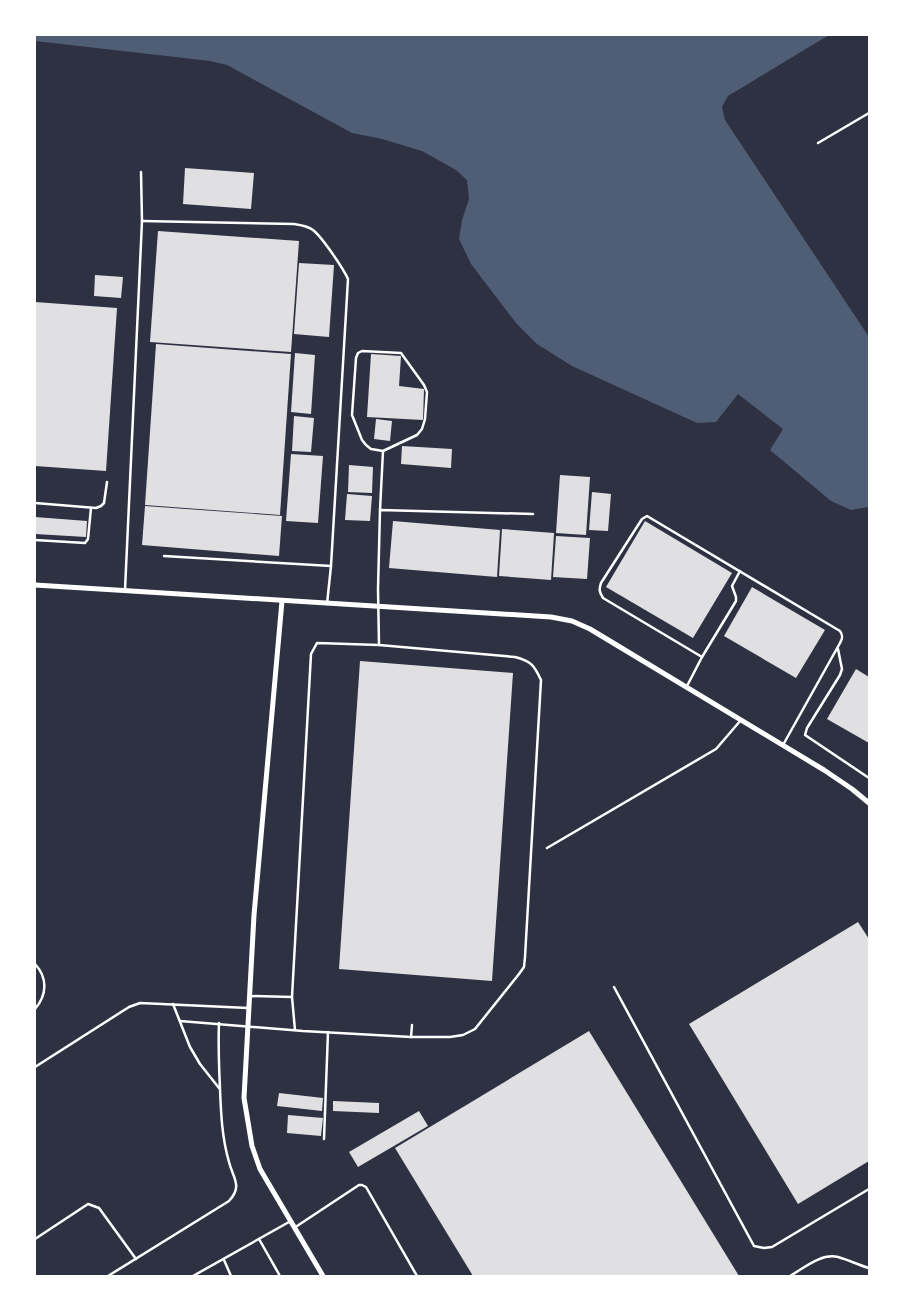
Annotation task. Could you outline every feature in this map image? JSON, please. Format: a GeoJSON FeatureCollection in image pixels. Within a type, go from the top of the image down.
{"type":"FeatureCollection","features":[{"type":"Feature","properties":{"kind":"street"},"geometry":{"type":"LineString","coordinates":[[35,585],[380,608],[551,617],[572,621],[613,642],[782,744],[824,770],[869,803]]}},
{"type":"Feature","properties":{"kind":"street"},"geometry":{"type":"LineString","coordinates":[[282,601],[262,812],[244,1098],[252,1146],[263,1177],[323,1276]]}},
{"type":"Feature","properties":{"kind":"lane"},"geometry":{"type":"LineString","coordinates":[[818,143],[869,113]]}},
{"type":"Feature","properties":{"kind":"lane"},"geometry":{"type":"LineString","coordinates":[[125,591],[142,221],[141,172]]}},
{"type":"Feature","properties":{"kind":"lane"},"geometry":{"type":"LineString","coordinates":[[142,221],[285,223],[303,225],[313,230],[348,278],[331,566],[327,604]]}},
{"type":"Feature","properties":{"kind":"lane"},"geometry":{"type":"LineString","coordinates":[[362,350],[401,353],[424,384],[427,392],[425,419],[422,429],[416,435],[384,451],[371,449],[366,446],[352,416],[356,358],[362,350]]}},
{"type":"Feature","properties":{"kind":"lane"},"geometry":{"type":"LineString","coordinates":[[379,645],[380,510],[384,451]]}},
{"type":"Feature","properties":{"kind":"lane"},"geometry":{"type":"LineString","coordinates":[[35,503],[91,508],[101,506],[104,502],[107,482]]}},
{"type":"Feature","properties":{"kind":"lane"},"geometry":{"type":"LineString","coordinates":[[35,540],[85,543],[88,538],[91,508]]}},
{"type":"Feature","properties":{"kind":"lane"},"geometry":{"type":"LineString","coordinates":[[380,510],[533,514]]}},
{"type":"Feature","properties":{"kind":"lane"},"geometry":{"type":"LineString","coordinates":[[702,657],[604,598],[599,589],[642,519],[647,516],[840,630],[843,638],[782,744]]}},
{"type":"Feature","properties":{"kind":"lane"},"geometry":{"type":"LineString","coordinates":[[164,556],[331,566]]}},
{"type":"Feature","properties":{"kind":"lane"},"geometry":{"type":"LineString","coordinates":[[687,686],[736,601],[736,597],[731,589],[740,571]]}},
{"type":"Feature","properties":{"kind":"lane"},"geometry":{"type":"LineString","coordinates":[[180,1021],[295,1030],[411,1037],[450,1037],[463,1035],[475,1029],[484,1020],[524,967],[541,680],[535,667],[527,660],[514,657],[379,645],[317,643],[313,647],[311,654],[292,997],[295,1030]]}},
{"type":"Feature","properties":{"kind":"lane"},"geometry":{"type":"LineString","coordinates":[[837,648],[842,668],[840,675],[807,728],[805,736],[869,778]]}},
{"type":"Feature","properties":{"kind":"lane"},"geometry":{"type":"LineString","coordinates":[[547,848],[716,748],[742,720]]}},
{"type":"Feature","properties":{"kind":"lane"},"geometry":{"type":"LineString","coordinates":[[35,964],[42,972],[46,986],[42,1001],[35,1009]]}},
{"type":"Feature","properties":{"kind":"lane"},"geometry":{"type":"LineString","coordinates":[[614,987],[754,1246],[772,1247],[869,1189]]}},
{"type":"Feature","properties":{"kind":"lane"},"geometry":{"type":"LineString","coordinates":[[250,996],[292,997]]}},
{"type":"Feature","properties":{"kind":"lane"},"geometry":{"type":"LineString","coordinates":[[35,1067],[129,1007],[140,1003],[249,1008]]}},
{"type":"Feature","properties":{"kind":"lane"},"geometry":{"type":"LineString","coordinates":[[173,1004],[190,1047],[200,1064],[220,1089]]}},
{"type":"Feature","properties":{"kind":"lane"},"geometry":{"type":"LineString","coordinates":[[108,1276],[230,1201],[236,1191],[237,1186],[223,1135],[217,1053],[219,1023]]}},
{"type":"Feature","properties":{"kind":"lane"},"geometry":{"type":"LineString","coordinates":[[411,1037],[412,1024]]}},
{"type":"Feature","properties":{"kind":"lane"},"geometry":{"type":"LineString","coordinates":[[324,1139],[328,1032]]}},
{"type":"Feature","properties":{"kind":"lane"},"geometry":{"type":"LineString","coordinates":[[294,1228],[359,1185],[362,1185],[366,1187],[417,1276]]}},
{"type":"Feature","properties":{"kind":"lane"},"geometry":{"type":"LineString","coordinates":[[35,1239],[88,1204],[99,1208],[136,1259]]}},
{"type":"Feature","properties":{"kind":"lane"},"geometry":{"type":"LineString","coordinates":[[193,1276],[289,1222]]}},
{"type":"Feature","properties":{"kind":"lane"},"geometry":{"type":"LineString","coordinates":[[259,1239],[280,1276]]}},
{"type":"Feature","properties":{"kind":"lane"},"geometry":{"type":"LineString","coordinates":[[790,1276],[816,1260],[827,1256],[838,1257],[869,1268]]}},
{"type":"Feature","properties":{"kind":"lane"},"geometry":{"type":"LineString","coordinates":[[224,1260],[231,1276]]}},
{"type":"Feature","properties":{"kind":"water"},"geometry":{"type":"Polygon","coordinates":[[[35,35],[829,35],[728,96],[722,107],[725,120],[869,337],[868,507],[851,510],[831,501],[770,450],[783,429],[738,394],[716,422],[697,423],[572,366],[537,344],[516,323],[471,264],[459,239],[462,220],[469,199],[467,180],[456,170],[422,151],[382,139],[352,133],[227,65],[210,61],[35,41],[35,35]]]}},
{"type":"Feature","properties":{"kind":"building"},"geometry":{"type":"Polygon","coordinates":[[[185,168],[254,173],[251,209],[183,204],[185,168]]]}},
{"type":"Feature","properties":{"kind":"building"},"geometry":{"type":"Polygon","coordinates":[[[158,231],[299,241],[291,352],[150,342],[158,231]]]}},
{"type":"Feature","properties":{"kind":"building"},"geometry":{"type":"Polygon","coordinates":[[[299,263],[334,265],[329,337],[294,334],[299,263]]]}},
{"type":"Feature","properties":{"kind":"building"},"geometry":{"type":"Polygon","coordinates":[[[95,275],[123,277],[121,298],[94,296],[95,275]]]}},
{"type":"Feature","properties":{"kind":"building"},"geometry":{"type":"Polygon","coordinates":[[[35,302],[117,308],[106,471],[35,466],[35,302]]]}},
{"type":"Feature","properties":{"kind":"building"},"geometry":{"type":"Polygon","coordinates":[[[156,344],[291,354],[280,515],[145,505],[156,344]]]}},
{"type":"Feature","properties":{"kind":"building"},"geometry":{"type":"Polygon","coordinates":[[[295,353],[315,355],[311,414],[291,412],[295,353]]]}},
{"type":"Feature","properties":{"kind":"building"},"geometry":{"type":"Polygon","coordinates":[[[371,354],[401,356],[399,386],[424,389],[423,420],[367,417],[371,354]]]}},
{"type":"Feature","properties":{"kind":"building"},"geometry":{"type":"Polygon","coordinates":[[[294,416],[314,418],[311,452],[292,451],[294,416]]]}},
{"type":"Feature","properties":{"kind":"building"},"geometry":{"type":"Polygon","coordinates":[[[376,419],[392,421],[390,441],[374,439],[376,419]]]}},
{"type":"Feature","properties":{"kind":"building"},"geometry":{"type":"Polygon","coordinates":[[[402,446],[452,449],[451,468],[401,464],[402,446]]]}},
{"type":"Feature","properties":{"kind":"building"},"geometry":{"type":"Polygon","coordinates":[[[291,454],[323,456],[318,523],[286,521],[291,454]]]}},
{"type":"Feature","properties":{"kind":"building"},"geometry":{"type":"Polygon","coordinates":[[[349,465],[373,467],[372,493],[348,492],[349,465]]]}},
{"type":"Feature","properties":{"kind":"building"},"geometry":{"type":"Polygon","coordinates":[[[560,475],[590,477],[586,535],[556,533],[560,475]]]}},
{"type":"Feature","properties":{"kind":"building"},"geometry":{"type":"Polygon","coordinates":[[[592,492],[611,494],[608,531],[589,530],[592,492]]]}},
{"type":"Feature","properties":{"kind":"building"},"geometry":{"type":"Polygon","coordinates":[[[347,494],[372,496],[370,521],[345,520],[347,494]]]}},
{"type":"Feature","properties":{"kind":"building"},"geometry":{"type":"Polygon","coordinates":[[[145,506],[282,516],[279,556],[142,545],[145,506]]]}},
{"type":"Feature","properties":{"kind":"building"},"geometry":{"type":"Polygon","coordinates":[[[35,517],[87,521],[86,537],[35,534],[35,517]]]}},
{"type":"Feature","properties":{"kind":"building"},"geometry":{"type":"Polygon","coordinates":[[[393,521],[500,530],[497,577],[389,568],[393,521]]]}},
{"type":"Feature","properties":{"kind":"building"},"geometry":{"type":"Polygon","coordinates":[[[645,521],[732,573],[693,638],[606,587],[645,521]]]}},
{"type":"Feature","properties":{"kind":"building"},"geometry":{"type":"Polygon","coordinates":[[[502,529],[554,533],[551,580],[499,576],[502,529]]]}},
{"type":"Feature","properties":{"kind":"building"},"geometry":{"type":"Polygon","coordinates":[[[556,536],[590,538],[587,579],[553,577],[556,536]]]}},
{"type":"Feature","properties":{"kind":"building"},"geometry":{"type":"Polygon","coordinates":[[[752,587],[825,630],[796,678],[724,636],[752,587]]]}},
{"type":"Feature","properties":{"kind":"building"},"geometry":{"type":"Polygon","coordinates":[[[360,661],[513,673],[492,981],[339,969],[360,661]]]}},
{"type":"Feature","properties":{"kind":"building"},"geometry":{"type":"Polygon","coordinates":[[[856,669],[869,677],[869,743],[827,719],[856,669]]]}},
{"type":"Feature","properties":{"kind":"building"},"geometry":{"type":"Polygon","coordinates":[[[858,922],[869,939],[869,1161],[798,1204],[689,1024],[858,922]]]}},
{"type":"Feature","properties":{"kind":"building"},"geometry":{"type":"Polygon","coordinates":[[[589,1031],[739,1276],[473,1276],[395,1148],[589,1031]]]}},
{"type":"Feature","properties":{"kind":"building"},"geometry":{"type":"Polygon","coordinates":[[[279,1093],[323,1098],[322,1111],[277,1106],[279,1093]]]}},
{"type":"Feature","properties":{"kind":"building"},"geometry":{"type":"Polygon","coordinates":[[[333,1101],[379,1103],[379,1113],[333,1111],[333,1101]]]}},
{"type":"Feature","properties":{"kind":"building"},"geometry":{"type":"Polygon","coordinates":[[[419,1111],[428,1126],[358,1167],[349,1152],[419,1111]]]}},
{"type":"Feature","properties":{"kind":"building"},"geometry":{"type":"Polygon","coordinates":[[[288,1115],[323,1118],[321,1136],[287,1133],[288,1115]]]}}]}
